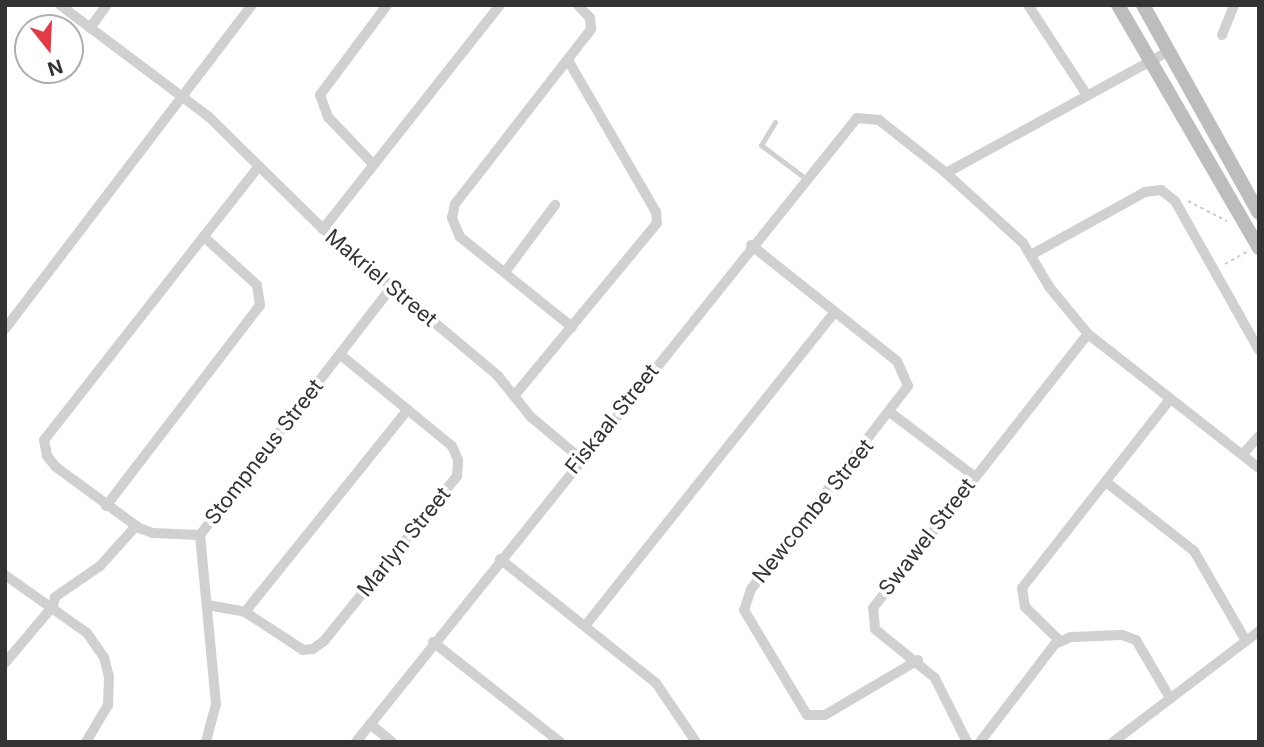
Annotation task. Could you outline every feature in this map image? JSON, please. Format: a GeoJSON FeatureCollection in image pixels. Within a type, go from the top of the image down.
{"type":"FeatureCollection","features":[{"type":"Feature","properties":{"kind":"street","name":"Makriel Street"},"geometry":{"type":"LineString","coordinates":[[60,5],[183,96],[390,289],[485,365],[538,424],[580,458]]}},
{"type":"Feature","properties":{"kind":"street"},"geometry":{"type":"LineString","coordinates":[[90,28],[107,5]]}},
{"type":"Feature","properties":{"kind":"street"},"geometry":{"type":"LineString","coordinates":[[5,329],[252,5]]}},
{"type":"Feature","properties":{"kind":"street"},"geometry":{"type":"LineString","coordinates":[[373,164],[328,117],[320,95],[387,5]]}},
{"type":"Feature","properties":{"kind":"street"},"geometry":{"type":"LineString","coordinates":[[323,229],[500,5]]}},
{"type":"Feature","properties":{"kind":"street"},"geometry":{"type":"LineString","coordinates":[[572,327],[460,237],[453,211],[591,29],[590,18],[578,5]]}},
{"type":"Feature","properties":{"kind":"street"},"geometry":{"type":"LineString","coordinates":[[1028,5],[1087,95]]}},
{"type":"Feature","properties":{"kind":"street"},"geometry":{"type":"LineString","coordinates":[[1118,5],[1255,244]]}},
{"type":"Feature","properties":{"kind":"street"},"geometry":{"type":"LineString","coordinates":[[1143,5],[1259,213]]}},
{"type":"Feature","properties":{"kind":"street"},"geometry":{"type":"LineString","coordinates":[[1222,34],[1234,5]]}},
{"type":"Feature","properties":{"kind":"street"},"geometry":{"type":"LineString","coordinates":[[1169,51],[946,173],[1031,255],[1050,288],[1088,334],[1259,468]]}},
{"type":"Feature","properties":{"kind":"street"},"geometry":{"type":"LineString","coordinates":[[514,396],[657,223],[656,212],[568,60]]}},
{"type":"Feature","properties":{"kind":"street","name":"Fiskaal Street"},"geometry":{"type":"LineString","coordinates":[[356,742],[433,642],[852,121],[879,120],[946,173]]}},
{"type":"Feature","properties":{"kind":"street"},"geometry":{"type":"LineString","coordinates":[[106,506],[260,305],[257,285],[204,237],[259,166]]}},
{"type":"Feature","properties":{"kind":"street"},"geometry":{"type":"LineString","coordinates":[[1031,255],[1145,192],[1161,190],[1171,196],[1259,350]]}},
{"type":"Feature","properties":{"kind":"street"},"geometry":{"type":"LineString","coordinates":[[505,272],[555,205]]}},
{"type":"Feature","properties":{"kind":"street","name":"Stompneus Street"},"geometry":{"type":"LineString","coordinates":[[204,237],[44,440],[45,451],[57,467],[106,506],[136,526],[153,533],[200,535],[390,289]]}},
{"type":"Feature","properties":{"kind":"street","name":"Newcombe Street"},"geometry":{"type":"LineString","coordinates":[[751,245],[903,369],[908,391],[751,589],[744,610],[807,715],[825,715],[918,660]]}},
{"type":"Feature","properties":{"kind":"street"},"geometry":{"type":"LineString","coordinates":[[585,626],[835,312]]}},
{"type":"Feature","properties":{"kind":"street","name":"Swawel Street"},"geometry":{"type":"LineString","coordinates":[[967,742],[935,678],[918,660],[875,629],[873,608],[1088,334]]}},
{"type":"Feature","properties":{"kind":"street","name":"Marlyn Street"},"geometry":{"type":"LineString","coordinates":[[207,605],[245,612],[303,650],[324,641],[458,471],[452,446],[341,355]]}},
{"type":"Feature","properties":{"kind":"street"},"geometry":{"type":"LineString","coordinates":[[1060,641],[1025,607],[1022,588],[1171,399]]}},
{"type":"Feature","properties":{"kind":"street"},"geometry":{"type":"LineString","coordinates":[[245,612],[408,409]]}},
{"type":"Feature","properties":{"kind":"street"},"geometry":{"type":"LineString","coordinates":[[891,414],[974,476]]}},
{"type":"Feature","properties":{"kind":"street"},"geometry":{"type":"LineString","coordinates":[[1243,454],[1259,436]]}},
{"type":"Feature","properties":{"kind":"street"},"geometry":{"type":"LineString","coordinates":[[1106,482],[1194,551],[1246,641]]}},
{"type":"Feature","properties":{"kind":"street"},"geometry":{"type":"LineString","coordinates":[[5,663],[53,606],[55,597],[100,566],[136,526]]}},
{"type":"Feature","properties":{"kind":"street"},"geometry":{"type":"LineString","coordinates":[[200,535],[216,704],[206,742]]}},
{"type":"Feature","properties":{"kind":"street"},"geometry":{"type":"LineString","coordinates":[[500,559],[662,688],[696,742]]}},
{"type":"Feature","properties":{"kind":"street"},"geometry":{"type":"LineString","coordinates":[[5,575],[53,606],[87,633],[108,668],[108,705],[86,742]]}},
{"type":"Feature","properties":{"kind":"street"},"geometry":{"type":"LineString","coordinates":[[1112,742],[1259,631]]}},
{"type":"Feature","properties":{"kind":"street"},"geometry":{"type":"LineString","coordinates":[[980,742],[1060,641],[1081,635],[1131,638],[1170,698]]}},
{"type":"Feature","properties":{"kind":"street"},"geometry":{"type":"LineString","coordinates":[[433,642],[560,742]]}},
{"type":"Feature","properties":{"kind":"street"},"geometry":{"type":"LineString","coordinates":[[370,724],[392,742]]}},
{"type":"Feature","properties":{"kind":"lane"},"geometry":{"type":"LineString","coordinates":[[775,122],[762,142],[763,148],[805,178]]}},
{"type":"Feature","properties":{"kind":"path"},"geometry":{"type":"LineString","coordinates":[[1171,196],[1231,221]]}},
{"type":"Feature","properties":{"kind":"path"},"geometry":{"type":"LineString","coordinates":[[1214,270],[1255,244]]}}]}
